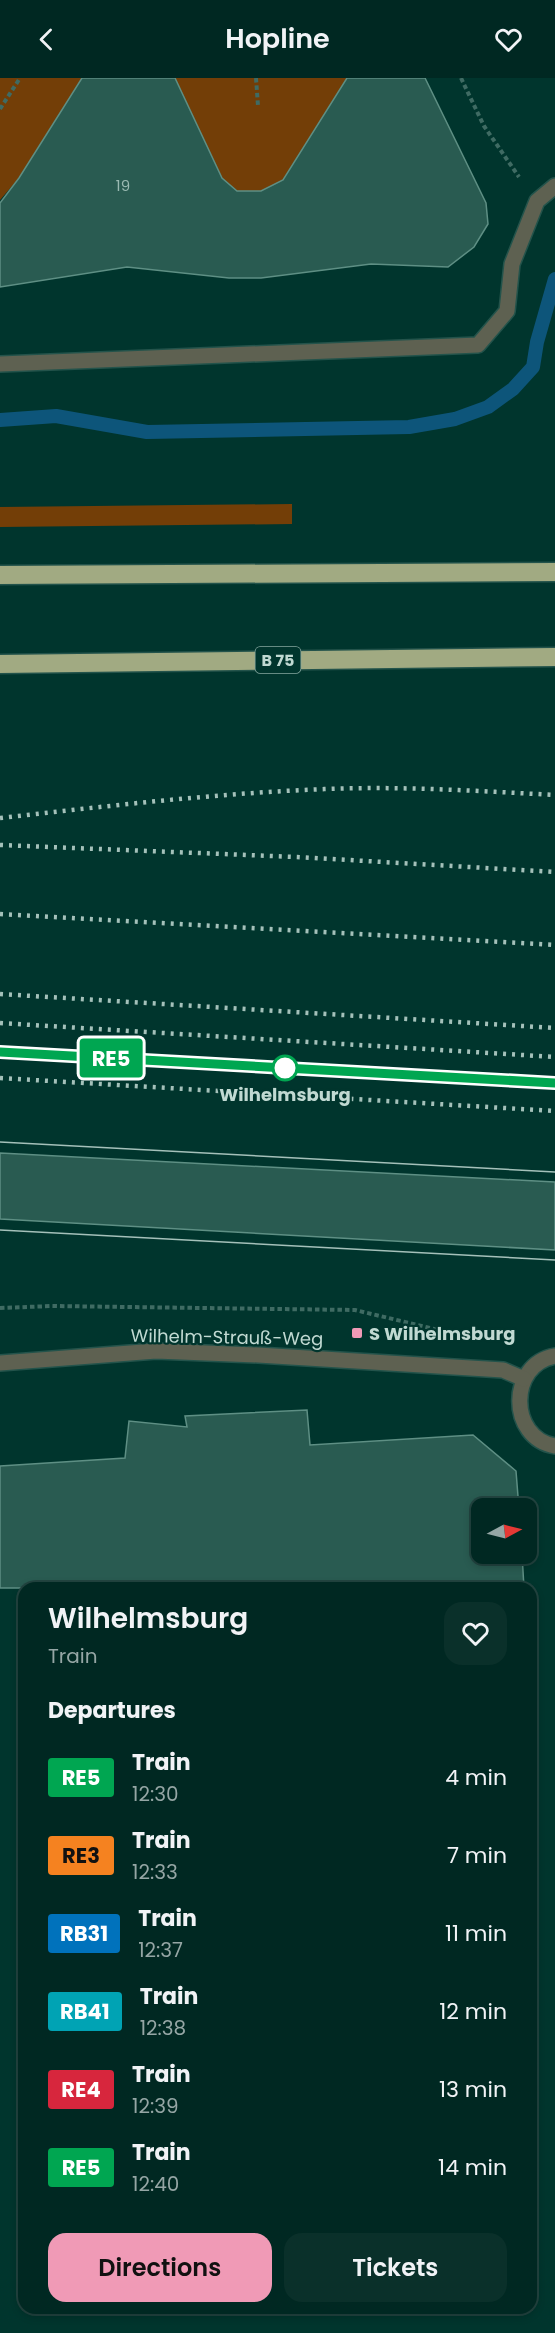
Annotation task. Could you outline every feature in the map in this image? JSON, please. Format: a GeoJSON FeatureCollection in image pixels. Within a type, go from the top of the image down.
{"type":"FeatureCollection","features":[{"type":"Feature","properties":{"kind":"highway"},"geometry":{"type":"LineString","coordinates":[[0,576],[555,572]]}},
{"type":"Feature","properties":{"kind":"highway","name":"B 75"},"geometry":{"type":"LineString","coordinates":[[0,664],[555,657]]}},
{"type":"Feature","properties":{"kind":"street"},"geometry":{"type":"LineString","coordinates":[[0,364],[478,345],[507,311],[512,264],[537,201],[555,186]]}},
{"type":"Feature","properties":{"kind":"street","name":"Wilhelm-Strauß-Weg"},"geometry":{"type":"LineString","coordinates":[[0,1363],[178,1352],[503,1370],[524,1379]]}},
{"type":"Feature","properties":{"kind":"street"},"geometry":{"type":"LineString","coordinates":[[555,1356],[534,1366],[524,1379],[518,1398],[522,1417],[531,1434],[555,1446]]}},
{"type":"Feature","properties":{"kind":"path"},"geometry":{"type":"LineString","coordinates":[[0,109],[20,78]]}},
{"type":"Feature","properties":{"kind":"path"},"geometry":{"type":"LineString","coordinates":[[256,78],[258,106]]}},
{"type":"Feature","properties":{"kind":"path"},"geometry":{"type":"LineString","coordinates":[[461,78],[484,126],[537,201]]}},
{"type":"Feature","properties":{"kind":"path"},"geometry":{"type":"LineString","coordinates":[[0,1308],[52,1306],[356,1310],[454,1334]]}},
{"type":"Feature","properties":{"kind":"shaded area"},"geometry":{"type":"Polygon","coordinates":[[[0,78],[82,78],[19,178],[0,200],[0,78]]]}},
{"type":"Feature","properties":{"kind":"shaded area"},"geometry":{"type":"Polygon","coordinates":[[[174,78],[348,78],[283,180],[261,191],[237,191],[222,178],[174,78]]]}},
{"type":"Feature","properties":{"kind":"shaded area"},"geometry":{"type":"Polygon","coordinates":[[[292,504],[292,524],[0,527],[0,507],[292,504]]]}},
{"type":"Feature","properties":{"kind":"building"},"geometry":{"type":"Polygon","coordinates":[[[82,78],[175,78],[222,178],[237,191],[261,191],[283,180],[347,78],[425,78],[486,203],[488,224],[474,247],[448,267],[371,264],[261,278],[229,278],[127,267],[0,287],[0,203],[19,178],[82,78]]]}},
{"type":"Feature","properties":{"kind":"building"},"geometry":{"type":"Polygon","coordinates":[[[0,1153],[555,1182],[555,1250],[0,1219],[0,1153]]]}},
{"type":"Feature","properties":{"kind":"building"},"geometry":{"type":"Polygon","coordinates":[[[307,1410],[310,1445],[473,1435],[516,1471],[518,1498],[471,1498],[471,1564],[523,1564],[524,1582],[18,1582],[18,1588],[0,1588],[0,1466],[125,1458],[129,1421],[187,1427],[185,1416],[307,1410]]]}},
{"type":"Feature","properties":{"kind":"waterway"},"geometry":{"type":"LineString","coordinates":[[0,420],[56,416],[147,432],[409,427],[455,419],[488,407],[513,389],[533,367],[537,342],[555,279]]}},
{"type":"Feature","properties":{"kind":"tram line"},"geometry":{"type":"LineString","coordinates":[[0,1142],[555,1172]]}},
{"type":"Feature","properties":{"kind":"tram line"},"geometry":{"type":"LineString","coordinates":[[0,1230],[555,1260]]}},
{"type":"Feature","properties":{"kind":"railway"},"geometry":{"type":"LineString","coordinates":[[0,818],[204,797],[327,789],[412,789],[555,795]]}},
{"type":"Feature","properties":{"kind":"railway"},"geometry":{"type":"LineString","coordinates":[[0,845],[297,857],[555,872]]}},
{"type":"Feature","properties":{"kind":"railway"},"geometry":{"type":"LineString","coordinates":[[0,914],[555,945]]}},
{"type":"Feature","properties":{"kind":"railway"},"geometry":{"type":"LineString","coordinates":[[0,994],[555,1028]]}},
{"type":"Feature","properties":{"kind":"railway"},"geometry":{"type":"LineString","coordinates":[[0,1023],[555,1057]]}},
{"type":"Feature","properties":{"kind":"railway"},"geometry":{"type":"LineString","coordinates":[[0,1052],[555,1083]]}},
{"type":"Feature","properties":{"kind":"railway"},"geometry":{"type":"LineString","coordinates":[[0,1078],[555,1111]]}},
{"type":"Feature","properties":{"kind":"train","name":"RE5"},"geometry":{"type":"LineString","coordinates":[[0,1052],[555,1083]]}},
{"type":"Feature","properties":{"kind":"place","name":"Wilhelmsburg"},"geometry":{"type":"Point","coordinates":[285,1068]}},
{"type":"Feature","properties":{"kind":"place","name":"S Wilhelmsburg"},"geometry":{"type":"Point","coordinates":[357,1333]}}]}
